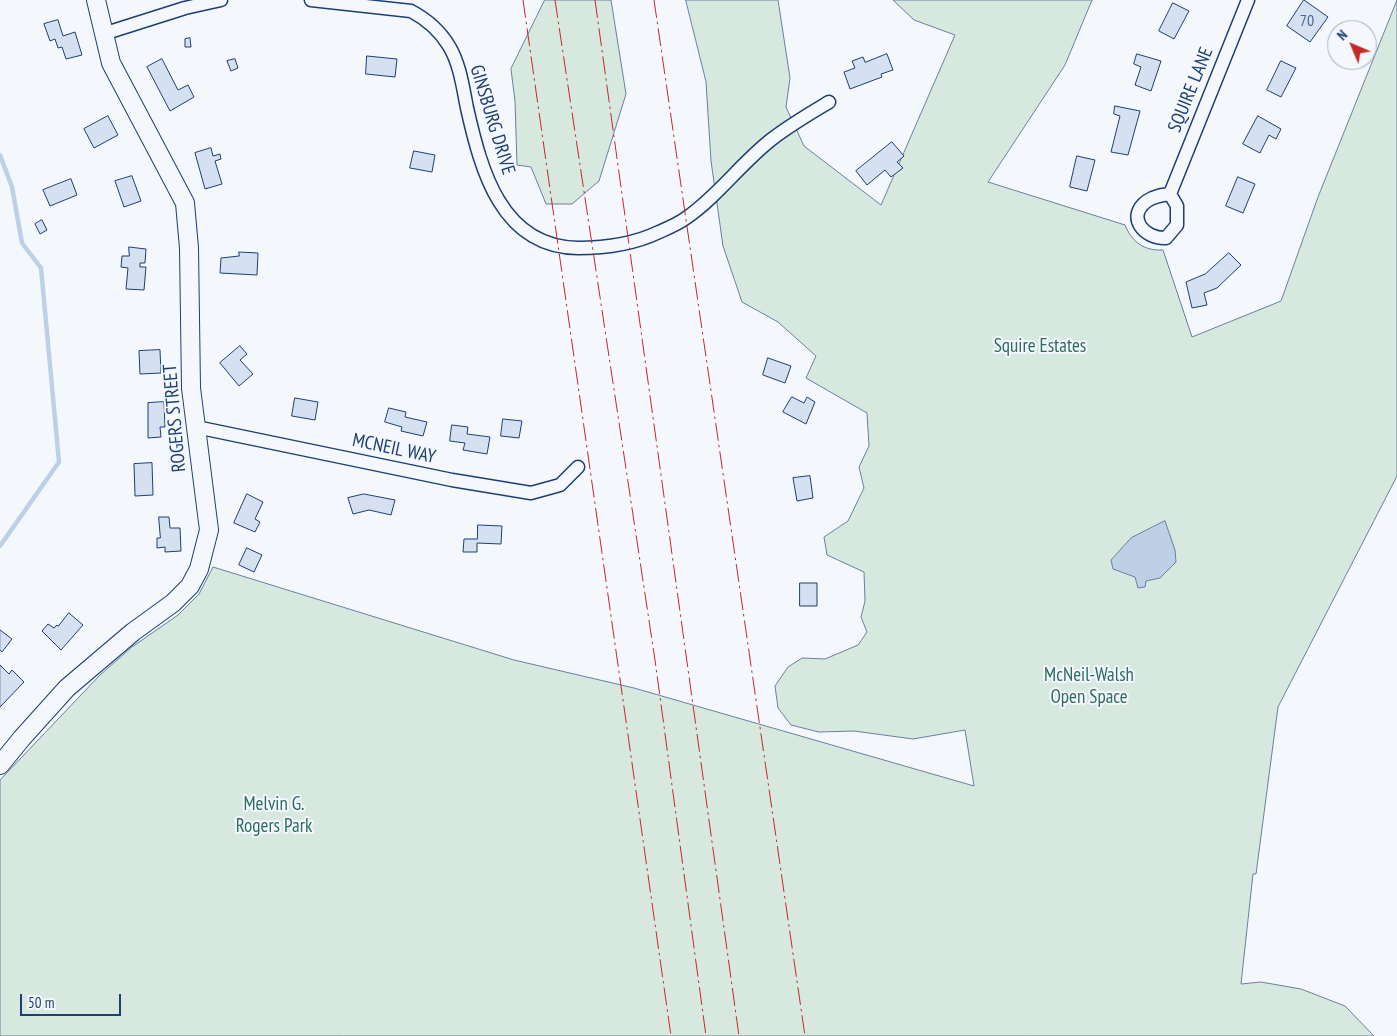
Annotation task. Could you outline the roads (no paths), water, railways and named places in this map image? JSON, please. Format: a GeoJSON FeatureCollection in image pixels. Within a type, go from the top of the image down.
{"type":"FeatureCollection","features":[{"type":"Feature","properties":{"kind":"street","name":"ROGERS STREET"},"geometry":{"type":"LineString","coordinates":[[0,765],[68,688],[133,632],[173,603],[190,586],[199,569],[208,530],[191,388],[189,248],[185,203],[111,63],[96,0]]}},
{"type":"Feature","properties":{"kind":"street"},"geometry":{"type":"LineString","coordinates":[[103,34],[185,8],[221,0]]}},
{"type":"Feature","properties":{"kind":"street","name":"GINSBURG DRIVE"},"geometry":{"type":"LineString","coordinates":[[311,0],[411,11],[421,16],[437,31],[450,47],[459,74],[473,134],[485,172],[499,204],[531,236],[544,243],[563,247],[593,248],[623,244],[656,233],[685,219],[703,205],[772,139],[829,102]]}},
{"type":"Feature","properties":{"kind":"street","name":"SQUIRE LANE"},"geometry":{"type":"LineString","coordinates":[[1170,194],[1248,0]]}},
{"type":"Feature","properties":{"kind":"street","name":"MCNEIL WAY"},"geometry":{"type":"LineString","coordinates":[[196,428],[452,480],[531,492],[560,486],[578,467]]}},
{"type":"Feature","properties":{"kind":"water"},"geometry":{"type":"Polygon","coordinates":[[[1165,521],[1175,550],[1176,562],[1160,578],[1146,581],[1145,587],[1138,588],[1135,577],[1113,569],[1111,560],[1131,538],[1165,521]]]}},
{"type":"Feature","properties":{"kind":"waterway"},"geometry":{"type":"LineString","coordinates":[[0,155],[12,187],[22,243],[41,268],[59,462],[0,546]]}},
{"type":"Feature","properties":{"kind":"park label","name":"Squire Estates"},"geometry":{"type":"Point","coordinates":[1040,347]}},
{"type":"Feature","properties":{"kind":"park label","name":"McNeil-Walsh Open Space"},"geometry":{"type":"Point","coordinates":[1089,687]}},
{"type":"Feature","properties":{"kind":"park label","name":"Melvin G. Rogers Park"},"geometry":{"type":"Point","coordinates":[274,816]}}]}
